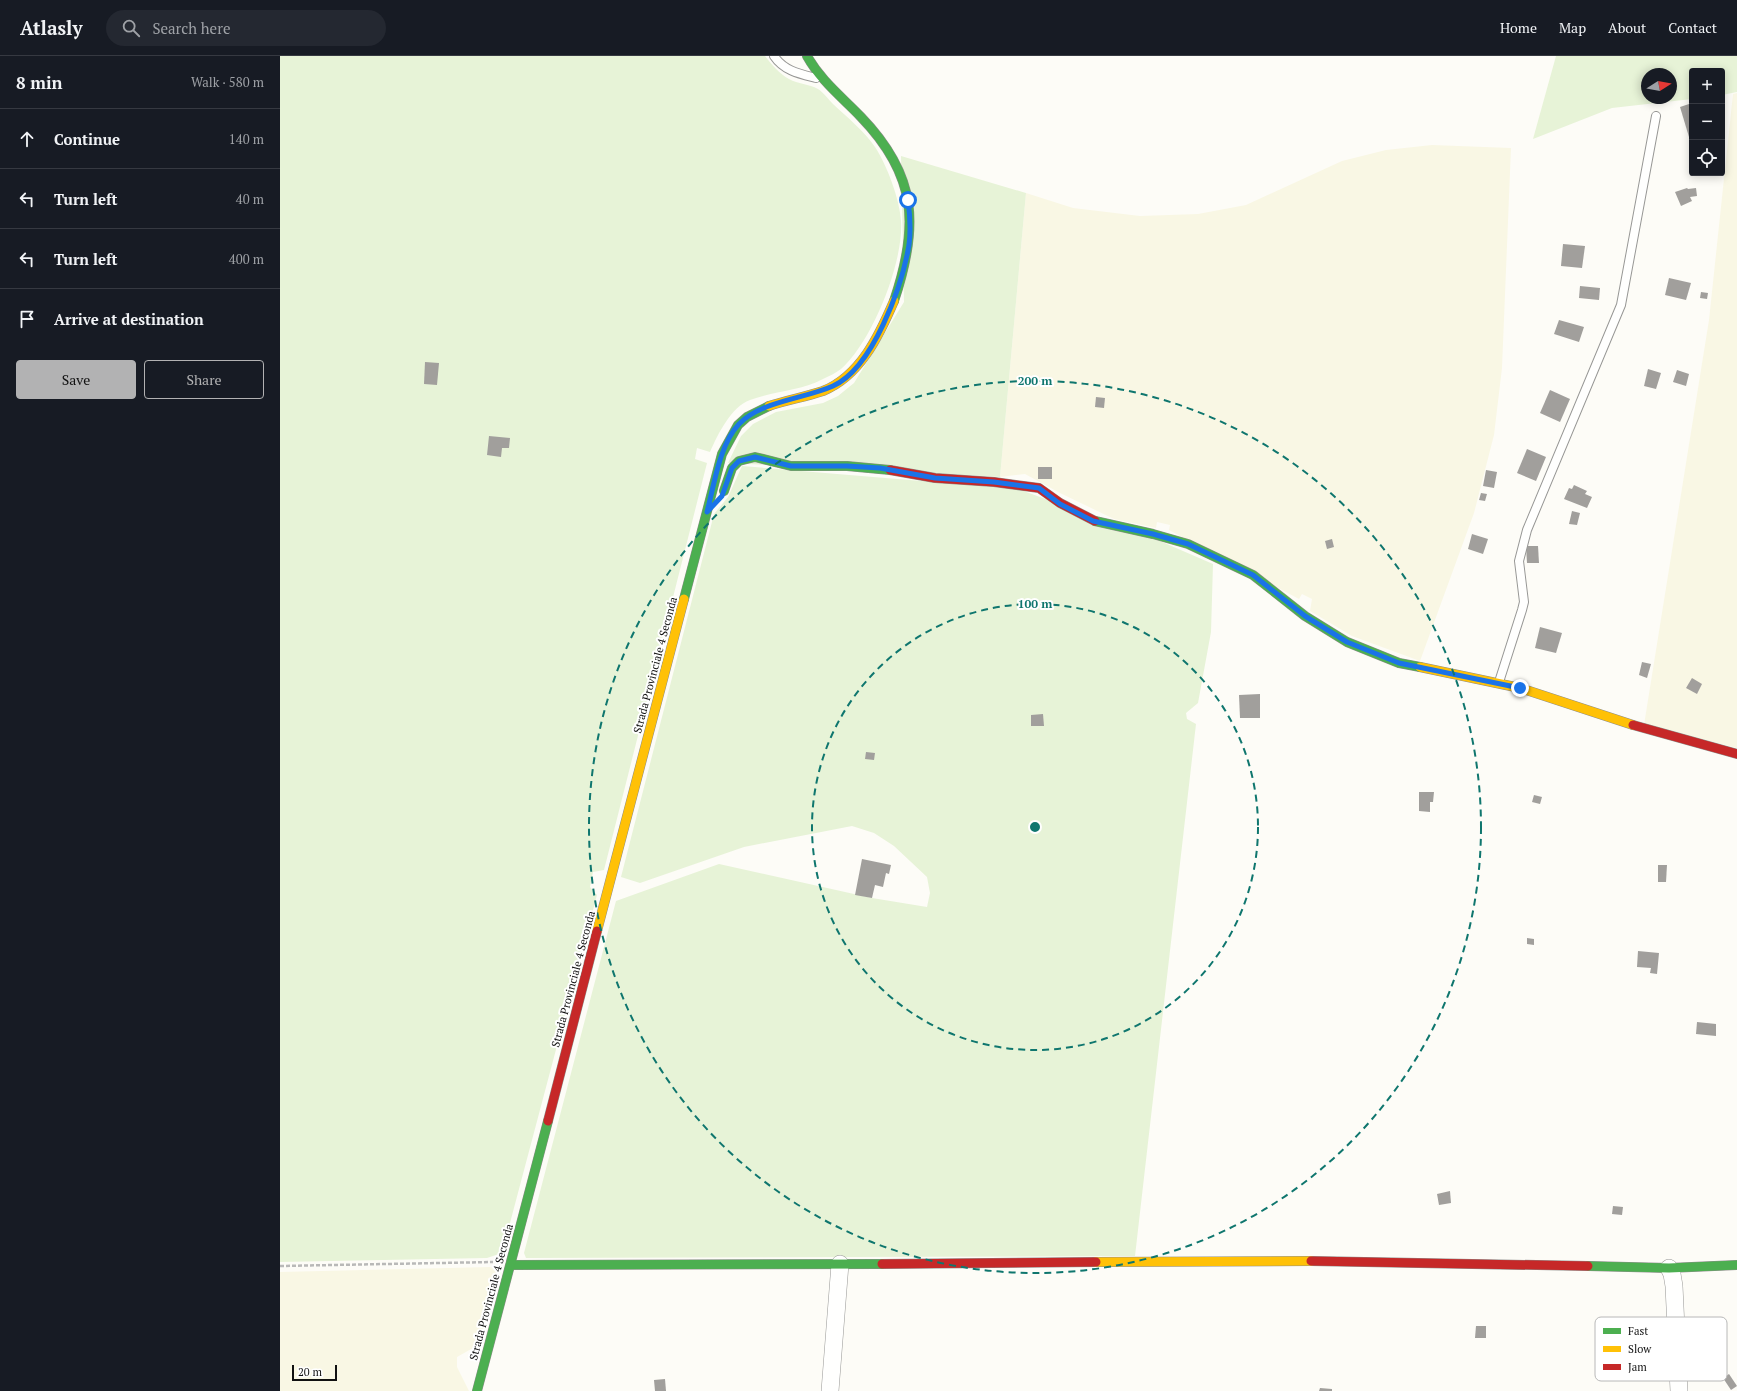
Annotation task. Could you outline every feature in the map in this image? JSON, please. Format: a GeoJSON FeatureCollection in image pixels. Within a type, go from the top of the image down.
{"type":"FeatureCollection","features":[{"type":"Feature","properties":{"kind":"street","name":"Strada Provinciale 4 Seconda"},"geometry":{"type":"LineString","coordinates":[[477,1391],[722,454],[730,437],[738,425],[759,411],[819,392],[835,385],[848,376],[862,361],[882,327],[904,270],[909,244],[910,223],[908,200],[904,184],[895,163],[868,125],[823,80],[807,56]]}},
{"type":"Feature","properties":{"kind":"street"},"geometry":{"type":"LineString","coordinates":[[707,512],[722,496],[732,468],[739,461],[755,457],[791,466],[847,466],[880,468],[935,478],[994,482],[1039,488],[1060,504],[1093,521],[1153,534],[1188,544],[1253,575],[1305,616],[1347,642],[1399,663],[1520,688],[1631,724],[1737,754]]}},
{"type":"Feature","properties":{"kind":"street"},"geometry":{"type":"LineString","coordinates":[[511,1264],[840,1264],[1252,1260],[1669,1268],[1737,1265]]}},
{"type":"Feature","properties":{"kind":"street"},"geometry":{"type":"LineString","coordinates":[[830,1391],[840,1264]]}},
{"type":"Feature","properties":{"kind":"street"},"geometry":{"type":"LineString","coordinates":[[1669,1268],[1672,1274],[1674,1286],[1675,1317]]}},
{"type":"Feature","properties":{"kind":"street"},"geometry":{"type":"LineString","coordinates":[[1679,1381],[1679,1391]]}},
{"type":"Feature","properties":{"kind":"lane"},"geometry":{"type":"LineString","coordinates":[[774,56],[783,67],[795,73],[823,80]]}},
{"type":"Feature","properties":{"kind":"lane"},"geometry":{"type":"LineString","coordinates":[[1499,683],[1524,602],[1519,561],[1527,530],[1620,305],[1656,116]]}},
{"type":"Feature","properties":{"kind":"path"},"geometry":{"type":"LineString","coordinates":[[280,1266],[492,1261],[511,1264]]}},
{"type":"Feature","properties":{"kind":"shaded area"},"geometry":{"type":"Polygon","coordinates":[[[1737,93],[1737,748],[1644,725],[1709,320],[1733,94],[1737,93]]]}},
{"type":"Feature","properties":{"kind":"shaded area"},"geometry":{"type":"Polygon","coordinates":[[[1432,145],[1511,148],[1502,368],[1494,435],[1474,513],[1420,661],[1352,636],[1310,611],[1312,599],[1302,594],[1299,599],[1169,530],[1170,525],[1157,522],[1156,528],[1114,519],[1025,474],[1000,477],[1026,193],[1073,208],[1140,216],[1198,214],[1246,205],[1342,161],[1386,150],[1432,145]]]}},
{"type":"Feature","properties":{"kind":"shaded area"},"geometry":{"type":"Polygon","coordinates":[[[490,1267],[500,1270],[480,1344],[457,1357],[457,1367],[469,1391],[280,1391],[280,1272],[490,1267]]]}},
{"type":"Feature","properties":{"kind":"green space"},"geometry":{"type":"Polygon","coordinates":[[[280,56],[765,56],[776,69],[792,81],[815,87],[820,90],[866,135],[880,154],[884,163],[892,183],[900,213],[901,238],[892,279],[874,321],[853,357],[841,369],[814,383],[796,389],[759,397],[743,404],[726,422],[710,452],[697,448],[695,459],[707,463],[604,870],[593,872],[590,887],[597,895],[502,1253],[487,1258],[280,1262],[280,56]]]}},
{"type":"Feature","properties":{"kind":"green space"},"geometry":{"type":"Polygon","coordinates":[[[1556,56],[1737,56],[1737,92],[1725,94],[1725,68],[1689,68],[1689,99],[1677,101],[1677,68],[1641,68],[1641,104],[1648,104],[1612,108],[1533,139],[1556,56]]]}},
{"type":"Feature","properties":{"kind":"green space"},"geometry":{"type":"Polygon","coordinates":[[[901,156],[1026,193],[1000,477],[728,463],[741,436],[753,424],[776,412],[823,403],[838,396],[854,383],[904,302],[901,156]]]}},
{"type":"Feature","properties":{"kind":"green space"},"geometry":{"type":"Polygon","coordinates":[[[742,466],[1018,489],[1153,538],[1213,564],[1211,632],[1198,703],[1186,713],[1187,719],[1196,724],[1135,1256],[526,1258],[524,1253],[616,901],[719,864],[872,898],[927,907],[930,893],[927,877],[894,846],[874,833],[852,826],[744,847],[640,883],[621,877],[714,514],[728,497],[742,466]]]}},
{"type":"Feature","properties":{"kind":"building"},"geometry":{"type":"Polygon","coordinates":[[[1689,104],[1689,137],[1680,107],[1689,104]]]}},
{"type":"Feature","properties":{"kind":"building"},"geometry":{"type":"Polygon","coordinates":[[[1687,188],[1696,188],[1697,196],[1690,197],[1692,201],[1681,206],[1675,192],[1687,188]]]}},
{"type":"Feature","properties":{"kind":"building"},"geometry":{"type":"Polygon","coordinates":[[[1563,244],[1585,246],[1582,268],[1561,266],[1563,244]]]}},
{"type":"Feature","properties":{"kind":"building"},"geometry":{"type":"Polygon","coordinates":[[[1669,278],[1691,283],[1686,300],[1665,295],[1669,278]]]}},
{"type":"Feature","properties":{"kind":"building"},"geometry":{"type":"Polygon","coordinates":[[[1580,286],[1600,288],[1599,300],[1579,298],[1580,286]]]}},
{"type":"Feature","properties":{"kind":"building"},"geometry":{"type":"Polygon","coordinates":[[[1701,292],[1708,293],[1707,299],[1700,298],[1701,292]]]}},
{"type":"Feature","properties":{"kind":"building"},"geometry":{"type":"Polygon","coordinates":[[[1559,320],[1584,327],[1579,342],[1554,334],[1559,320]]]}},
{"type":"Feature","properties":{"kind":"building"},"geometry":{"type":"Polygon","coordinates":[[[425,362],[439,363],[437,385],[424,384],[425,362]]]}},
{"type":"Feature","properties":{"kind":"building"},"geometry":{"type":"Polygon","coordinates":[[[1648,369],[1661,373],[1656,389],[1644,386],[1648,369]]]}},
{"type":"Feature","properties":{"kind":"building"},"geometry":{"type":"Polygon","coordinates":[[[1677,370],[1689,374],[1686,386],[1673,382],[1677,370]]]}},
{"type":"Feature","properties":{"kind":"building"},"geometry":{"type":"Polygon","coordinates":[[[1550,390],[1570,399],[1560,422],[1540,413],[1550,390]]]}},
{"type":"Feature","properties":{"kind":"building"},"geometry":{"type":"Polygon","coordinates":[[[1096,397],[1105,398],[1104,408],[1095,407],[1096,397]]]}},
{"type":"Feature","properties":{"kind":"building"},"geometry":{"type":"Polygon","coordinates":[[[489,436],[510,438],[509,448],[502,448],[501,457],[487,455],[489,436]]]}},
{"type":"Feature","properties":{"kind":"building"},"geometry":{"type":"Polygon","coordinates":[[[1527,449],[1546,457],[1536,481],[1517,473],[1527,449]]]}},
{"type":"Feature","properties":{"kind":"building"},"geometry":{"type":"Polygon","coordinates":[[[1038,467],[1052,467],[1052,479],[1038,479],[1038,467]]]}},
{"type":"Feature","properties":{"kind":"building"},"geometry":{"type":"Polygon","coordinates":[[[1486,470],[1497,472],[1494,488],[1483,486],[1486,470]]]}},
{"type":"Feature","properties":{"kind":"building"},"geometry":{"type":"Polygon","coordinates":[[[1574,485],[1587,491],[1585,494],[1592,497],[1587,508],[1564,499],[1569,488],[1572,489],[1574,485]]]}},
{"type":"Feature","properties":{"kind":"building"},"geometry":{"type":"Polygon","coordinates":[[[1481,493],[1487,494],[1485,501],[1479,500],[1481,493]]]}},
{"type":"Feature","properties":{"kind":"building"},"geometry":{"type":"Polygon","coordinates":[[[1572,511],[1580,513],[1577,525],[1569,524],[1572,511]]]}},
{"type":"Feature","properties":{"kind":"building"},"geometry":{"type":"Polygon","coordinates":[[[1472,534],[1488,539],[1483,554],[1468,549],[1472,534]]]}},
{"type":"Feature","properties":{"kind":"building"},"geometry":{"type":"Polygon","coordinates":[[[1332,539],[1334,547],[1327,549],[1325,541],[1332,539]]]}},
{"type":"Feature","properties":{"kind":"building"},"geometry":{"type":"Polygon","coordinates":[[[1526,546],[1538,546],[1539,563],[1527,563],[1526,546]]]}},
{"type":"Feature","properties":{"kind":"building"},"geometry":{"type":"Polygon","coordinates":[[[1540,627],[1562,633],[1556,653],[1535,648],[1540,627]]]}},
{"type":"Feature","properties":{"kind":"building"},"geometry":{"type":"Polygon","coordinates":[[[1642,662],[1651,664],[1647,678],[1639,675],[1642,662]]]}},
{"type":"Feature","properties":{"kind":"building"},"geometry":{"type":"Polygon","coordinates":[[[1692,678],[1702,684],[1697,694],[1686,688],[1692,678]]]}},
{"type":"Feature","properties":{"kind":"building"},"geometry":{"type":"Polygon","coordinates":[[[1260,694],[1260,718],[1240,718],[1239,695],[1260,694]]]}},
{"type":"Feature","properties":{"kind":"building"},"geometry":{"type":"Polygon","coordinates":[[[1043,714],[1044,726],[1031,726],[1031,715],[1043,714]]]}},
{"type":"Feature","properties":{"kind":"building"},"geometry":{"type":"Polygon","coordinates":[[[866,752],[875,753],[874,760],[865,759],[866,752]]]}},
{"type":"Feature","properties":{"kind":"building"},"geometry":{"type":"Polygon","coordinates":[[[1419,792],[1434,792],[1433,802],[1430,802],[1430,812],[1419,811],[1419,792]]]}},
{"type":"Feature","properties":{"kind":"building"},"geometry":{"type":"Polygon","coordinates":[[[1534,795],[1542,797],[1540,804],[1532,802],[1534,795]]]}},
{"type":"Feature","properties":{"kind":"building"},"geometry":{"type":"Polygon","coordinates":[[[862,859],[891,865],[889,874],[886,873],[883,887],[875,885],[872,898],[855,895],[862,859]]]}},
{"type":"Feature","properties":{"kind":"building"},"geometry":{"type":"Polygon","coordinates":[[[1658,865],[1667,865],[1666,882],[1658,882],[1658,865]]]}},
{"type":"Feature","properties":{"kind":"building"},"geometry":{"type":"Polygon","coordinates":[[[1527,938],[1534,939],[1534,945],[1527,944],[1527,938]]]}},
{"type":"Feature","properties":{"kind":"building"},"geometry":{"type":"Polygon","coordinates":[[[1638,951],[1659,953],[1657,974],[1650,973],[1651,968],[1637,967],[1638,951]]]}},
{"type":"Feature","properties":{"kind":"building"},"geometry":{"type":"Polygon","coordinates":[[[1697,1022],[1716,1024],[1716,1036],[1696,1034],[1697,1022]]]}},
{"type":"Feature","properties":{"kind":"building"},"geometry":{"type":"Polygon","coordinates":[[[1450,1191],[1451,1203],[1439,1205],[1437,1194],[1450,1191]]]}},
{"type":"Feature","properties":{"kind":"building"},"geometry":{"type":"Polygon","coordinates":[[[1613,1206],[1623,1207],[1622,1215],[1612,1214],[1613,1206]]]}},
{"type":"Feature","properties":{"kind":"building"},"geometry":{"type":"Polygon","coordinates":[[[1476,1326],[1486,1326],[1486,1338],[1475,1338],[1476,1326]]]}},
{"type":"Feature","properties":{"kind":"building"},"geometry":{"type":"Polygon","coordinates":[[[1729,1374],[1737,1386],[1731,1390],[1725,1381],[1727,1381],[1727,1375],[1729,1374]]]}},
{"type":"Feature","properties":{"kind":"building"},"geometry":{"type":"Polygon","coordinates":[[[665,1379],[666,1391],[655,1391],[654,1380],[665,1379]]]}},
{"type":"Feature","properties":{"kind":"building"},"geometry":{"type":"Polygon","coordinates":[[[1320,1388],[1332,1389],[1332,1391],[1319,1391],[1320,1388]]]}},
{"type":"Feature","properties":{"kind":"traffic: fast"},"geometry":{"type":"LineString","coordinates":[[807,56],[825,81],[861,117],[880,139],[894,160],[903,182],[908,203],[910,226],[902,274],[894,301]]}},
{"type":"Feature","properties":{"kind":"traffic: fast"},"geometry":{"type":"LineString","coordinates":[[684,599],[722,454],[738,425],[747,417],[769,406]]}},
{"type":"Feature","properties":{"kind":"traffic: fast"},"geometry":{"type":"LineString","coordinates":[[724,491],[732,468],[739,461],[755,457],[791,466],[847,466],[890,470]]}},
{"type":"Feature","properties":{"kind":"traffic: fast"},"geometry":{"type":"LineString","coordinates":[[1095,521],[1153,534],[1188,544],[1253,575],[1305,616],[1347,642],[1399,663],[1420,667]]}},
{"type":"Feature","properties":{"kind":"traffic: fast"},"geometry":{"type":"LineString","coordinates":[[477,1391],[548,1121]]}},
{"type":"Feature","properties":{"kind":"traffic: fast"},"geometry":{"type":"LineString","coordinates":[[511,1265],[882,1264]]}},
{"type":"Feature","properties":{"kind":"traffic: fast"},"geometry":{"type":"LineString","coordinates":[[1588,1266],[1669,1268],[1737,1265]]}},
{"type":"Feature","properties":{"kind":"traffic: slow"},"geometry":{"type":"LineString","coordinates":[[769,406],[823,391],[848,376],[867,354],[875,341],[894,301]]}},
{"type":"Feature","properties":{"kind":"traffic: slow"},"geometry":{"type":"LineString","coordinates":[[597,931],[684,599]]}},
{"type":"Feature","properties":{"kind":"traffic: slow"},"geometry":{"type":"LineString","coordinates":[[1420,667],[1520,688],[1633,725]]}},
{"type":"Feature","properties":{"kind":"traffic: slow"},"geometry":{"type":"LineString","coordinates":[[1096,1262],[1311,1261]]}},
{"type":"Feature","properties":{"kind":"traffic: jam"},"geometry":{"type":"LineString","coordinates":[[890,470],[935,478],[994,482],[1039,488],[1060,503],[1095,521]]}},
{"type":"Feature","properties":{"kind":"traffic: jam"},"geometry":{"type":"LineString","coordinates":[[1633,725],[1737,754]]}},
{"type":"Feature","properties":{"kind":"traffic: jam"},"geometry":{"type":"LineString","coordinates":[[548,1121],[597,931]]}},
{"type":"Feature","properties":{"kind":"traffic: jam"},"geometry":{"type":"LineString","coordinates":[[1311,1261],[1588,1266]]}},
{"type":"Feature","properties":{"kind":"traffic: jam"},"geometry":{"type":"LineString","coordinates":[[882,1264],[1096,1262]]}},
{"type":"Feature","properties":{"kind":"route"},"geometry":{"type":"LineString","coordinates":[[908,200],[910,223],[909,244],[904,270],[882,327],[871,348],[862,361],[848,376],[835,385],[819,392],[771,406],[759,411],[738,425],[730,437],[722,454],[707,512],[722,496],[732,468],[739,461],[746,458],[755,457],[791,466],[847,466],[880,468],[935,478],[994,482],[1039,488],[1060,504],[1093,521],[1153,534],[1188,544],[1253,575],[1305,616],[1347,642],[1399,663],[1424,669],[1478,678],[1520,688]]}}]}
